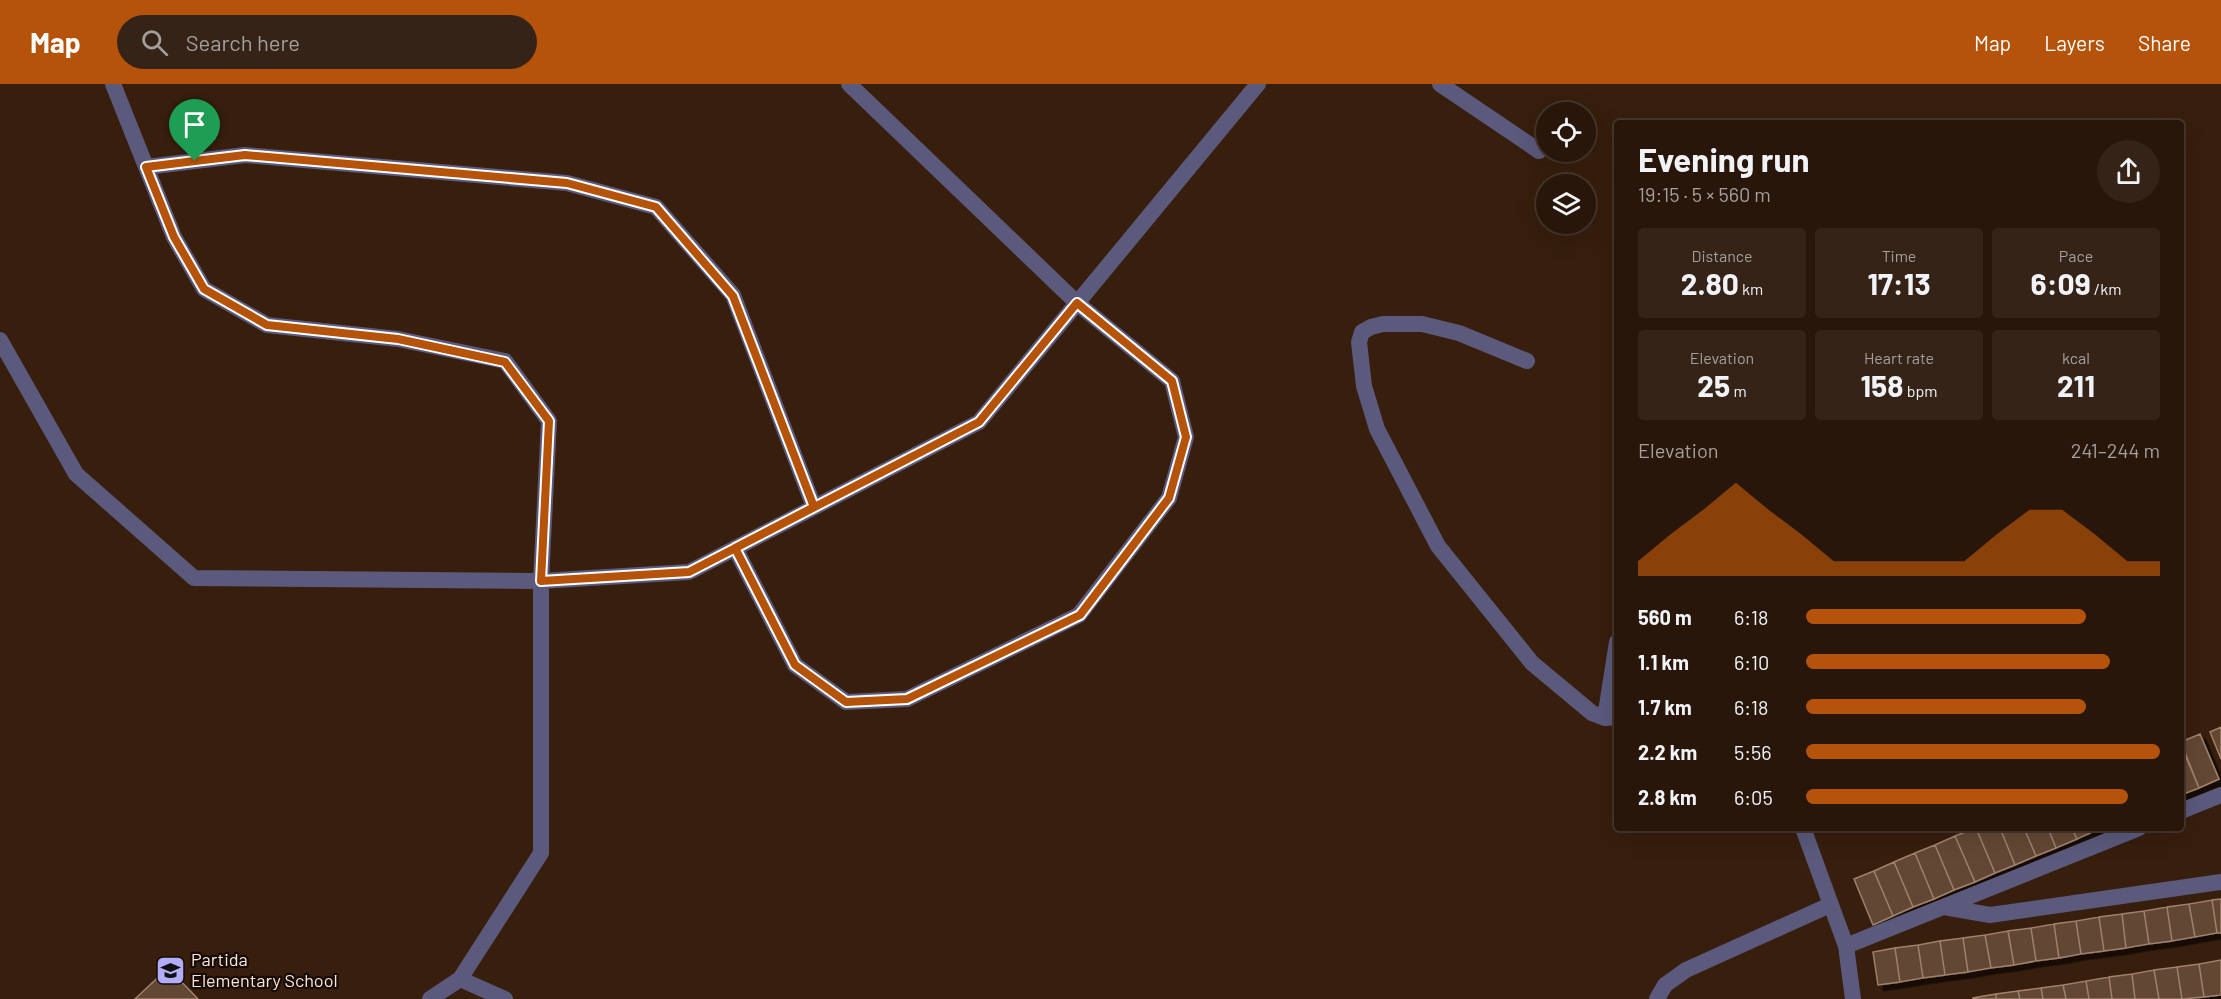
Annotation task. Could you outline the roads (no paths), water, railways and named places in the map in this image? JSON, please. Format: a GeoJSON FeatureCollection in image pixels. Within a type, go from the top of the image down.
{"type":"FeatureCollection","features":[{"type":"Feature","properties":{"kind":"street"},"geometry":{"type":"LineString","coordinates":[[113,84],[174,237],[204,289],[267,325],[398,339],[505,362],[549,421],[541,581],[541,853],[460,979],[430,999]]}},
{"type":"Feature","properties":{"kind":"street"},"geometry":{"type":"LineString","coordinates":[[735,548],[795,665],[846,702],[907,699],[1080,615],[1169,498],[1186,437],[1172,381],[1077,303],[849,84]]}},
{"type":"Feature","properties":{"kind":"street"},"geometry":{"type":"LineString","coordinates":[[0,340],[76,474],[194,578],[541,581],[689,572],[979,422],[1258,84]]}},
{"type":"Feature","properties":{"kind":"street"},"geometry":{"type":"LineString","coordinates":[[1440,84],[1536,149]]}},
{"type":"Feature","properties":{"kind":"street"},"geometry":{"type":"LineString","coordinates":[[146,167],[245,155],[567,183],[656,207],[733,296],[814,507]]}},
{"type":"Feature","properties":{"kind":"street"},"geometry":{"type":"LineString","coordinates":[[1527,361],[1459,333],[1422,324],[1383,324],[1371,327],[1362,332],[1359,342],[1364,386],[1377,429],[1438,546],[1532,663],[1592,713],[1611,718],[1614,680]]}},
{"type":"Feature","properties":{"kind":"street"},"geometry":{"type":"LineString","coordinates":[[2184,810],[2221,795]]}},
{"type":"Feature","properties":{"kind":"street"},"geometry":{"type":"LineString","coordinates":[[1804,831],[1846,946],[1853,999]]}},
{"type":"Feature","properties":{"kind":"street"},"geometry":{"type":"LineString","coordinates":[[1846,946],[2132,831]]}},
{"type":"Feature","properties":{"kind":"street"},"geometry":{"type":"LineString","coordinates":[[1943,907],[1990,915],[2221,882]]}},
{"type":"Feature","properties":{"kind":"street"},"geometry":{"type":"LineString","coordinates":[[1657,999],[1665,985],[1686,970],[1830,905]]}},
{"type":"Feature","properties":{"kind":"street"},"geometry":{"type":"LineString","coordinates":[[460,979],[505,999]]}},
{"type":"Feature","properties":{"kind":"place","name":"Partida Elementary School"},"geometry":{"type":"Point","coordinates":[170,970]}}]}
